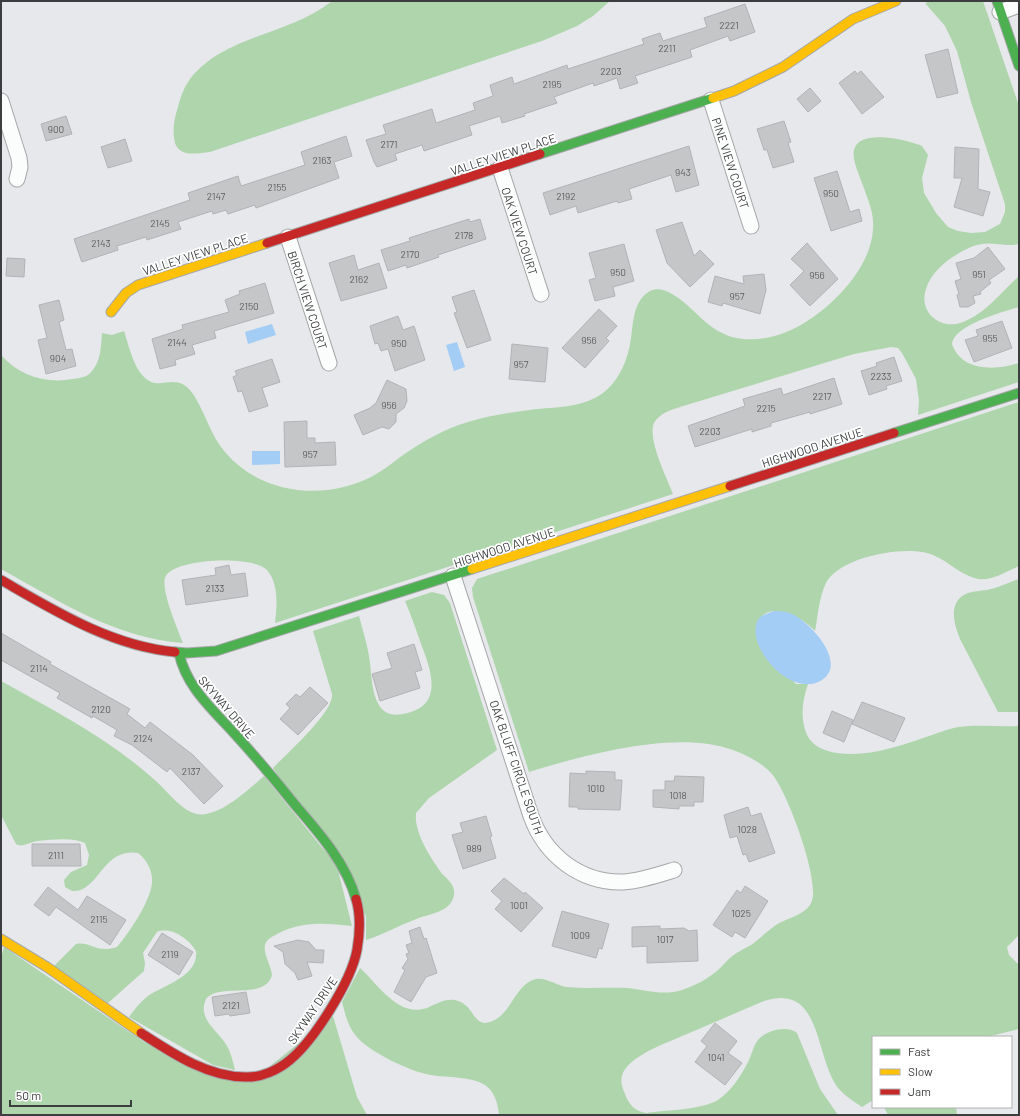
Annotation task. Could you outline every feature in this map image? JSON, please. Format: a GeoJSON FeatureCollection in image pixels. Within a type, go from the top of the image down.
{"type":"FeatureCollection","features":[{"type":"Feature","properties":{"kind":"street","name":"VALLEY VIEW PLACE"},"geometry":{"type":"LineString","coordinates":[[111,312],[126,293],[138,285],[711,100],[743,88],[776,72],[846,24],[869,11],[896,1]]}},
{"type":"Feature","properties":{"kind":"street"},"geometry":{"type":"LineString","coordinates":[[1019,5],[998,6],[1019,66]]}},
{"type":"Feature","properties":{"kind":"street"},"geometry":{"type":"LineString","coordinates":[[1,100],[19,158],[20,167],[17,178]]}},
{"type":"Feature","properties":{"kind":"street","name":"PINE VIEW COURT"},"geometry":{"type":"LineString","coordinates":[[711,100],[751,226]]}},
{"type":"Feature","properties":{"kind":"street","name":"OAK VIEW COURT"},"geometry":{"type":"LineString","coordinates":[[500,168],[541,294]]}},
{"type":"Feature","properties":{"kind":"street","name":"BIRCH VIEW COURT"},"geometry":{"type":"LineString","coordinates":[[288,237],[329,363]]}},
{"type":"Feature","properties":{"kind":"street","name":"HIGHWOOD AVENUE"},"geometry":{"type":"LineString","coordinates":[[1,580],[101,634],[142,647],[179,653],[206,653],[239,645],[1019,393]]}},
{"type":"Feature","properties":{"kind":"street","name":"OAK BLUFF CIRCLE SOUTH"},"geometry":{"type":"LineString","coordinates":[[453,576],[531,816],[546,845],[569,866],[584,875],[615,882],[631,881],[674,870]]}},
{"type":"Feature","properties":{"kind":"street","name":"SKYWAY DRIVE"},"geometry":{"type":"LineString","coordinates":[[1,939],[170,1051],[202,1068],[226,1075],[255,1076],[272,1071],[287,1063],[303,1046],[340,992],[354,964],[359,933],[356,900],[346,870],[329,843],[199,694],[182,670],[179,653]]}},
{"type":"Feature","properties":{"kind":"green space"},"geometry":{"type":"Polygon","coordinates":[[[332,1],[610,1],[593,16],[577,26],[542,41],[210,152],[190,154],[177,148],[174,138],[174,125],[180,100],[190,79],[204,64],[239,44],[297,21],[332,1]]]}},
{"type":"Feature","properties":{"kind":"green space"},"geometry":{"type":"Polygon","coordinates":[[[931,1],[983,1],[1019,106],[1019,244],[978,245],[964,250],[950,259],[938,269],[929,282],[924,298],[925,306],[933,318],[940,322],[955,324],[963,322],[986,308],[1019,276],[1019,307],[980,320],[970,325],[955,337],[952,344],[956,353],[963,359],[980,367],[990,368],[1010,366],[1019,363],[1019,382],[918,415],[919,401],[916,379],[902,353],[898,348],[891,347],[854,354],[676,408],[659,417],[654,423],[653,430],[655,448],[673,494],[275,623],[277,602],[274,582],[267,570],[259,565],[246,562],[213,561],[182,566],[171,571],[165,578],[164,584],[165,592],[183,643],[158,640],[111,626],[66,605],[1,569],[1,355],[16,368],[34,377],[63,380],[84,377],[90,373],[97,363],[100,353],[102,333],[112,335],[124,331],[137,368],[145,378],[151,382],[157,383],[176,382],[188,388],[199,404],[220,446],[240,467],[258,478],[277,486],[297,490],[318,491],[339,488],[359,482],[378,473],[406,453],[436,435],[460,425],[502,414],[579,404],[595,398],[608,389],[623,367],[631,342],[636,309],[639,302],[650,291],[658,289],[674,295],[714,328],[722,333],[741,339],[758,339],[775,336],[791,330],[812,318],[824,309],[848,285],[866,257],[871,243],[873,228],[872,215],[854,160],[854,150],[858,143],[865,139],[874,137],[896,139],[922,146],[928,155],[922,178],[924,193],[936,213],[948,227],[958,231],[971,233],[985,232],[1000,224],[1005,212],[1005,204],[971,102],[957,51],[945,26],[925,3],[931,1]]]}},
{"type":"Feature","properties":{"kind":"green space"},"geometry":{"type":"Polygon","coordinates":[[[1019,402],[1019,566],[989,579],[978,579],[966,575],[933,555],[921,552],[891,552],[875,555],[845,566],[833,574],[826,583],[820,600],[815,631],[799,618],[779,611],[770,612],[763,615],[758,623],[756,636],[796,684],[808,684],[804,697],[803,723],[807,735],[813,743],[824,750],[837,753],[860,754],[894,748],[958,727],[1019,726],[1019,935],[1007,947],[1009,955],[1019,965],[1019,1029],[991,1036],[872,1036],[872,1101],[862,1107],[846,1096],[838,1088],[830,1074],[814,1025],[807,1011],[797,1002],[783,998],[764,1001],[646,1052],[632,1062],[622,1074],[622,1087],[628,1101],[633,1107],[642,1112],[646,1113],[702,1106],[718,1100],[731,1088],[742,1073],[755,1045],[762,1036],[771,1031],[788,1029],[797,1033],[820,1089],[838,1115],[499,1115],[495,1098],[485,1085],[473,1080],[431,1075],[413,1070],[380,1055],[362,1042],[353,1032],[349,1024],[342,1002],[360,968],[389,998],[407,1008],[417,1010],[442,1002],[454,1000],[464,1004],[479,1021],[484,1023],[490,1022],[503,1014],[524,985],[536,979],[544,979],[563,986],[574,988],[627,988],[661,993],[682,990],[701,982],[710,976],[733,955],[751,945],[776,925],[805,911],[811,903],[813,893],[812,877],[794,817],[786,799],[772,774],[759,763],[744,754],[710,744],[685,742],[658,743],[576,758],[529,772],[473,597],[472,588],[477,579],[1019,402]]]}},
{"type":"Feature","properties":{"kind":"green space"},"geometry":{"type":"Polygon","coordinates":[[[1019,579],[1019,712],[998,712],[960,639],[954,620],[954,613],[957,601],[968,593],[999,587],[1019,579]]]}},
{"type":"Feature","properties":{"kind":"green space"},"geometry":{"type":"Polygon","coordinates":[[[432,592],[444,595],[450,603],[497,750],[429,798],[416,813],[417,828],[423,843],[431,858],[453,887],[454,895],[451,903],[440,911],[418,918],[366,940],[366,916],[273,768],[318,721],[331,702],[332,694],[313,631],[359,616],[368,651],[374,693],[381,708],[389,714],[399,715],[416,710],[425,704],[430,696],[432,687],[429,666],[405,601],[432,592]]]}},
{"type":"Feature","properties":{"kind":"green space"},"geometry":{"type":"Polygon","coordinates":[[[1,681],[102,739],[139,767],[176,801],[191,812],[206,814],[215,812],[242,795],[264,776],[337,866],[352,926],[315,924],[297,926],[279,933],[269,939],[265,945],[265,952],[272,975],[268,983],[251,990],[212,994],[206,999],[204,1013],[206,1019],[227,1046],[235,1070],[213,1065],[129,1017],[140,1003],[148,996],[179,979],[192,967],[195,960],[196,951],[189,942],[174,932],[157,932],[143,953],[145,963],[144,971],[108,1003],[54,966],[76,944],[86,944],[104,949],[117,947],[133,926],[143,908],[150,891],[152,874],[147,862],[138,853],[126,853],[116,857],[108,863],[89,885],[81,890],[72,891],[65,887],[64,880],[71,872],[87,865],[89,855],[85,843],[61,839],[37,841],[21,845],[16,844],[1,815],[1,681]]]}},
{"type":"Feature","properties":{"kind":"green space"},"geometry":{"type":"Polygon","coordinates":[[[4,947],[144,1042],[250,1082],[333,1016],[357,1097],[367,1115],[1,1115],[1,958],[4,947]]]}},
{"type":"Feature","properties":{"kind":"green space"},"geometry":{"type":"Polygon","coordinates":[[[884,1108],[956,1108],[957,1115],[888,1115],[884,1108]]]}},
{"type":"Feature","properties":{"kind":"water"},"geometry":{"type":"Polygon","coordinates":[[[272,324],[276,335],[248,344],[245,332],[272,324]]]}},
{"type":"Feature","properties":{"kind":"water"},"geometry":{"type":"Polygon","coordinates":[[[457,342],[465,367],[454,371],[446,345],[457,342]]]}},
{"type":"Feature","properties":{"kind":"water"},"geometry":{"type":"Polygon","coordinates":[[[252,451],[280,451],[280,464],[252,465],[252,451]]]}},
{"type":"Feature","properties":{"kind":"water"},"geometry":{"type":"Polygon","coordinates":[[[774,611],[788,612],[800,618],[824,644],[829,654],[831,664],[829,673],[822,680],[810,684],[797,683],[784,676],[773,667],[764,655],[758,643],[755,631],[759,618],[774,611]]]}},
{"type":"Feature","properties":{"kind":"building"},"geometry":{"type":"Polygon","coordinates":[[[745,4],[755,32],[730,41],[728,36],[690,50],[692,57],[635,76],[638,83],[620,89],[617,78],[594,86],[593,83],[554,97],[557,103],[524,114],[525,116],[502,123],[500,116],[469,126],[472,135],[424,151],[422,145],[395,154],[397,160],[377,167],[374,162],[366,140],[386,134],[383,125],[432,109],[436,123],[475,110],[473,103],[493,96],[490,85],[512,77],[514,84],[567,65],[568,69],[644,44],[642,39],[660,33],[663,41],[707,27],[704,18],[745,4]]]}},
{"type":"Feature","properties":{"kind":"building"},"geometry":{"type":"Polygon","coordinates":[[[948,49],[958,93],[937,98],[925,55],[948,49]]]}},
{"type":"Feature","properties":{"kind":"building"},"geometry":{"type":"Polygon","coordinates":[[[855,71],[857,74],[861,71],[884,97],[862,114],[839,83],[855,71]]]}},
{"type":"Feature","properties":{"kind":"building"},"geometry":{"type":"Polygon","coordinates":[[[810,88],[821,101],[808,112],[797,99],[810,88]]]}},
{"type":"Feature","properties":{"kind":"building"},"geometry":{"type":"Polygon","coordinates":[[[66,116],[72,134],[46,141],[41,124],[66,116]]]}},
{"type":"Feature","properties":{"kind":"building"},"geometry":{"type":"Polygon","coordinates":[[[784,121],[791,142],[788,143],[794,162],[773,168],[767,150],[764,150],[757,129],[784,121]]]}},
{"type":"Feature","properties":{"kind":"building"},"geometry":{"type":"Polygon","coordinates":[[[346,136],[352,156],[334,162],[339,178],[256,208],[255,205],[228,214],[226,210],[213,214],[212,211],[178,222],[181,229],[147,240],[146,237],[117,246],[118,250],[82,262],[81,260],[74,239],[190,200],[188,193],[238,176],[241,186],[305,165],[301,152],[346,136]]]}},
{"type":"Feature","properties":{"kind":"building"},"geometry":{"type":"Polygon","coordinates":[[[125,139],[132,161],[108,168],[101,147],[125,139]]]}},
{"type":"Feature","properties":{"kind":"building"},"geometry":{"type":"Polygon","coordinates":[[[689,146],[699,185],[676,192],[671,175],[629,189],[632,199],[618,203],[617,201],[578,213],[576,206],[550,215],[543,193],[689,146]]]}},
{"type":"Feature","properties":{"kind":"building"},"geometry":{"type":"Polygon","coordinates":[[[955,147],[979,149],[978,189],[990,192],[983,216],[954,207],[962,178],[954,178],[955,147]]]}},
{"type":"Feature","properties":{"kind":"building"},"geometry":{"type":"Polygon","coordinates":[[[837,171],[850,212],[859,209],[862,221],[831,231],[814,178],[837,171]]]}},
{"type":"Feature","properties":{"kind":"building"},"geometry":{"type":"Polygon","coordinates":[[[469,219],[470,222],[480,219],[486,239],[438,255],[439,257],[407,268],[406,265],[388,271],[381,250],[410,241],[409,238],[469,219]]]}},
{"type":"Feature","properties":{"kind":"building"},"geometry":{"type":"Polygon","coordinates":[[[682,222],[694,256],[700,250],[714,264],[690,287],[667,263],[656,230],[682,222]]]}},
{"type":"Feature","properties":{"kind":"building"},"geometry":{"type":"Polygon","coordinates":[[[807,243],[838,279],[810,306],[790,285],[804,271],[791,259],[807,243]]]}},
{"type":"Feature","properties":{"kind":"building"},"geometry":{"type":"Polygon","coordinates":[[[624,244],[634,281],[613,287],[615,296],[595,301],[589,280],[596,278],[589,253],[624,244]]]}},
{"type":"Feature","properties":{"kind":"building"},"geometry":{"type":"Polygon","coordinates":[[[988,247],[1005,269],[989,280],[991,283],[980,292],[981,294],[973,296],[975,303],[968,307],[960,307],[957,295],[959,294],[955,281],[961,279],[956,263],[974,258],[988,247]]]}},
{"type":"Feature","properties":{"kind":"building"},"geometry":{"type":"Polygon","coordinates":[[[354,255],[358,270],[379,263],[387,288],[341,301],[329,263],[354,255]]]}},
{"type":"Feature","properties":{"kind":"building"},"geometry":{"type":"Polygon","coordinates":[[[7,258],[25,259],[24,277],[6,276],[7,258]]]}},
{"type":"Feature","properties":{"kind":"building"},"geometry":{"type":"Polygon","coordinates":[[[764,274],[766,290],[760,314],[723,303],[722,306],[708,302],[715,276],[744,284],[743,276],[764,274]]]}},
{"type":"Feature","properties":{"kind":"building"},"geometry":{"type":"Polygon","coordinates":[[[265,283],[274,313],[214,331],[216,338],[192,345],[195,354],[175,360],[176,365],[160,369],[152,339],[183,329],[182,325],[229,312],[225,300],[240,294],[239,291],[265,283]]]}},
{"type":"Feature","properties":{"kind":"building"},"geometry":{"type":"Polygon","coordinates":[[[474,290],[491,340],[467,348],[454,313],[457,312],[452,297],[474,290]]]}},
{"type":"Feature","properties":{"kind":"building"},"geometry":{"type":"Polygon","coordinates":[[[59,300],[64,320],[59,322],[66,350],[72,349],[76,366],[46,374],[38,340],[47,338],[39,305],[59,300]]]}},
{"type":"Feature","properties":{"kind":"building"},"geometry":{"type":"Polygon","coordinates":[[[599,309],[617,326],[606,338],[609,341],[585,368],[562,348],[599,309]]]}},
{"type":"Feature","properties":{"kind":"building"},"geometry":{"type":"Polygon","coordinates":[[[398,316],[403,330],[414,326],[425,360],[395,371],[388,349],[381,351],[378,343],[375,344],[370,326],[398,316]]]}},
{"type":"Feature","properties":{"kind":"building"},"geometry":{"type":"Polygon","coordinates":[[[1002,321],[1012,348],[974,362],[965,340],[978,336],[976,330],[1002,321]]]}},
{"type":"Feature","properties":{"kind":"building"},"geometry":{"type":"Polygon","coordinates":[[[512,344],[548,348],[545,382],[509,379],[512,344]]]}},
{"type":"Feature","properties":{"kind":"building"},"geometry":{"type":"Polygon","coordinates":[[[894,357],[902,381],[886,386],[887,389],[869,395],[861,371],[877,366],[876,363],[894,357]]]}},
{"type":"Feature","properties":{"kind":"building"},"geometry":{"type":"Polygon","coordinates":[[[272,359],[280,382],[262,388],[268,406],[249,412],[242,391],[238,392],[233,377],[237,375],[235,371],[272,359]]]}},
{"type":"Feature","properties":{"kind":"building"},"geometry":{"type":"Polygon","coordinates":[[[834,378],[842,404],[810,414],[810,412],[771,423],[771,426],[752,432],[752,429],[695,447],[688,426],[745,406],[743,399],[781,388],[783,395],[834,378]]]}},
{"type":"Feature","properties":{"kind":"building"},"geometry":{"type":"Polygon","coordinates":[[[387,380],[406,389],[407,401],[404,408],[396,414],[396,422],[389,429],[382,427],[363,435],[354,415],[370,408],[376,403],[387,380]]]}},
{"type":"Feature","properties":{"kind":"building"},"geometry":{"type":"Polygon","coordinates":[[[307,421],[307,438],[315,438],[315,443],[335,442],[336,465],[285,467],[284,422],[307,421]]]}},
{"type":"Feature","properties":{"kind":"building"},"geometry":{"type":"Polygon","coordinates":[[[229,565],[231,575],[245,573],[248,596],[186,605],[182,580],[216,575],[215,568],[229,565]]]}},
{"type":"Feature","properties":{"kind":"building"},"geometry":{"type":"Polygon","coordinates":[[[1,633],[51,662],[50,664],[130,709],[127,714],[145,728],[150,722],[193,755],[223,786],[204,804],[170,768],[167,772],[132,745],[114,736],[117,730],[57,698],[60,693],[1,660],[1,633]]]}},
{"type":"Feature","properties":{"kind":"building"},"geometry":{"type":"Polygon","coordinates":[[[414,644],[422,670],[415,672],[420,688],[380,701],[372,674],[392,668],[387,653],[414,644]]]}},
{"type":"Feature","properties":{"kind":"building"},"geometry":{"type":"Polygon","coordinates":[[[310,687],[328,703],[298,735],[280,719],[290,708],[286,704],[296,694],[300,697],[310,687]]]}},
{"type":"Feature","properties":{"kind":"building"},"geometry":{"type":"Polygon","coordinates":[[[862,702],[905,718],[894,742],[852,724],[862,702]]]}},
{"type":"Feature","properties":{"kind":"building"},"geometry":{"type":"Polygon","coordinates":[[[832,711],[853,720],[844,742],[823,733],[832,711]]]}},
{"type":"Feature","properties":{"kind":"building"},"geometry":{"type":"Polygon","coordinates":[[[586,771],[615,772],[615,780],[622,780],[620,810],[578,809],[578,807],[569,807],[570,773],[586,774],[586,771]]]}},
{"type":"Feature","properties":{"kind":"building"},"geometry":{"type":"Polygon","coordinates":[[[675,776],[704,777],[703,802],[694,802],[694,806],[679,806],[679,809],[653,807],[653,790],[665,790],[665,781],[674,781],[675,776]]]}},
{"type":"Feature","properties":{"kind":"building"},"geometry":{"type":"Polygon","coordinates":[[[748,807],[751,816],[761,813],[775,853],[749,862],[746,854],[743,855],[737,836],[730,838],[724,815],[748,807]]]}},
{"type":"Feature","properties":{"kind":"building"},"geometry":{"type":"Polygon","coordinates":[[[486,816],[492,836],[490,837],[496,858],[463,869],[452,835],[463,832],[460,823],[486,816]]]}},
{"type":"Feature","properties":{"kind":"building"},"geometry":{"type":"Polygon","coordinates":[[[32,844],[80,844],[81,866],[32,866],[32,844]]]}},
{"type":"Feature","properties":{"kind":"building"},"geometry":{"type":"Polygon","coordinates":[[[504,878],[524,894],[525,892],[543,908],[521,932],[495,909],[502,901],[491,891],[504,878]]]}},
{"type":"Feature","properties":{"kind":"building"},"geometry":{"type":"Polygon","coordinates":[[[745,886],[768,901],[745,938],[735,932],[732,937],[713,925],[737,890],[741,893],[745,886]]]}},
{"type":"Feature","properties":{"kind":"building"},"geometry":{"type":"Polygon","coordinates":[[[48,887],[78,910],[87,896],[126,920],[110,945],[56,907],[49,916],[34,905],[48,887]]]}},
{"type":"Feature","properties":{"kind":"building"},"geometry":{"type":"Polygon","coordinates":[[[562,911],[609,924],[602,949],[599,948],[596,958],[552,946],[562,911]]]}},
{"type":"Feature","properties":{"kind":"building"},"geometry":{"type":"Polygon","coordinates":[[[660,926],[660,929],[684,928],[689,931],[697,930],[698,961],[647,963],[647,946],[632,947],[632,927],[660,926]]]}},
{"type":"Feature","properties":{"kind":"building"},"geometry":{"type":"Polygon","coordinates":[[[420,927],[424,939],[426,938],[437,973],[426,977],[411,1002],[394,992],[405,970],[402,968],[408,959],[406,954],[409,953],[406,945],[412,943],[409,931],[420,927]]]}},
{"type":"Feature","properties":{"kind":"building"},"geometry":{"type":"Polygon","coordinates":[[[162,933],[193,952],[179,975],[148,955],[162,933]]]}},
{"type":"Feature","properties":{"kind":"building"},"geometry":{"type":"Polygon","coordinates":[[[298,940],[309,942],[316,950],[324,950],[323,963],[307,962],[312,976],[298,980],[295,973],[285,964],[283,952],[274,946],[298,940]]]}},
{"type":"Feature","properties":{"kind":"building"},"geometry":{"type":"Polygon","coordinates":[[[246,992],[250,1013],[230,1016],[229,1014],[215,1016],[212,997],[246,992]]]}},
{"type":"Feature","properties":{"kind":"building"},"geometry":{"type":"Polygon","coordinates":[[[715,1023],[737,1041],[728,1053],[742,1063],[725,1085],[695,1062],[707,1046],[701,1041],[715,1023]]]}},
{"type":"Feature","properties":{"kind":"traffic: fast"},"geometry":{"type":"LineString","coordinates":[[997,1],[1019,66]]}},
{"type":"Feature","properties":{"kind":"traffic: fast"},"geometry":{"type":"LineString","coordinates":[[540,154],[713,98]]}},
{"type":"Feature","properties":{"kind":"traffic: fast"},"geometry":{"type":"LineString","coordinates":[[894,433],[1019,393]]}},
{"type":"Feature","properties":{"kind":"traffic: fast"},"geometry":{"type":"LineString","coordinates":[[175,652],[187,653],[216,651],[472,569]]}},
{"type":"Feature","properties":{"kind":"traffic: fast"},"geometry":{"type":"LineString","coordinates":[[179,653],[187,676],[200,696],[241,741],[314,827],[339,861],[352,886],[356,899]]}},
{"type":"Feature","properties":{"kind":"traffic: slow"},"geometry":{"type":"LineString","coordinates":[[713,98],[734,91],[783,67],[853,19],[896,1]]}},
{"type":"Feature","properties":{"kind":"traffic: slow"},"geometry":{"type":"LineString","coordinates":[[111,312],[126,293],[138,285],[267,243]]}},
{"type":"Feature","properties":{"kind":"traffic: slow"},"geometry":{"type":"LineString","coordinates":[[472,569],[730,486]]}},
{"type":"Feature","properties":{"kind":"traffic: slow"},"geometry":{"type":"LineString","coordinates":[[1,939],[47,967],[141,1033]]}},
{"type":"Feature","properties":{"kind":"traffic: jam"},"geometry":{"type":"LineString","coordinates":[[267,243],[540,154]]}},
{"type":"Feature","properties":{"kind":"traffic: jam"},"geometry":{"type":"LineString","coordinates":[[730,486],[894,433]]}},
{"type":"Feature","properties":{"kind":"traffic: jam"},"geometry":{"type":"LineString","coordinates":[[1,580],[63,615],[106,635],[128,643],[175,652]]}},
{"type":"Feature","properties":{"kind":"traffic: jam"},"geometry":{"type":"LineString","coordinates":[[141,1033],[178,1056],[217,1073],[231,1076],[251,1077],[269,1073],[280,1067],[300,1051],[310,1039],[330,1010],[347,978],[357,950],[359,937],[360,924],[356,899]]}}]}
